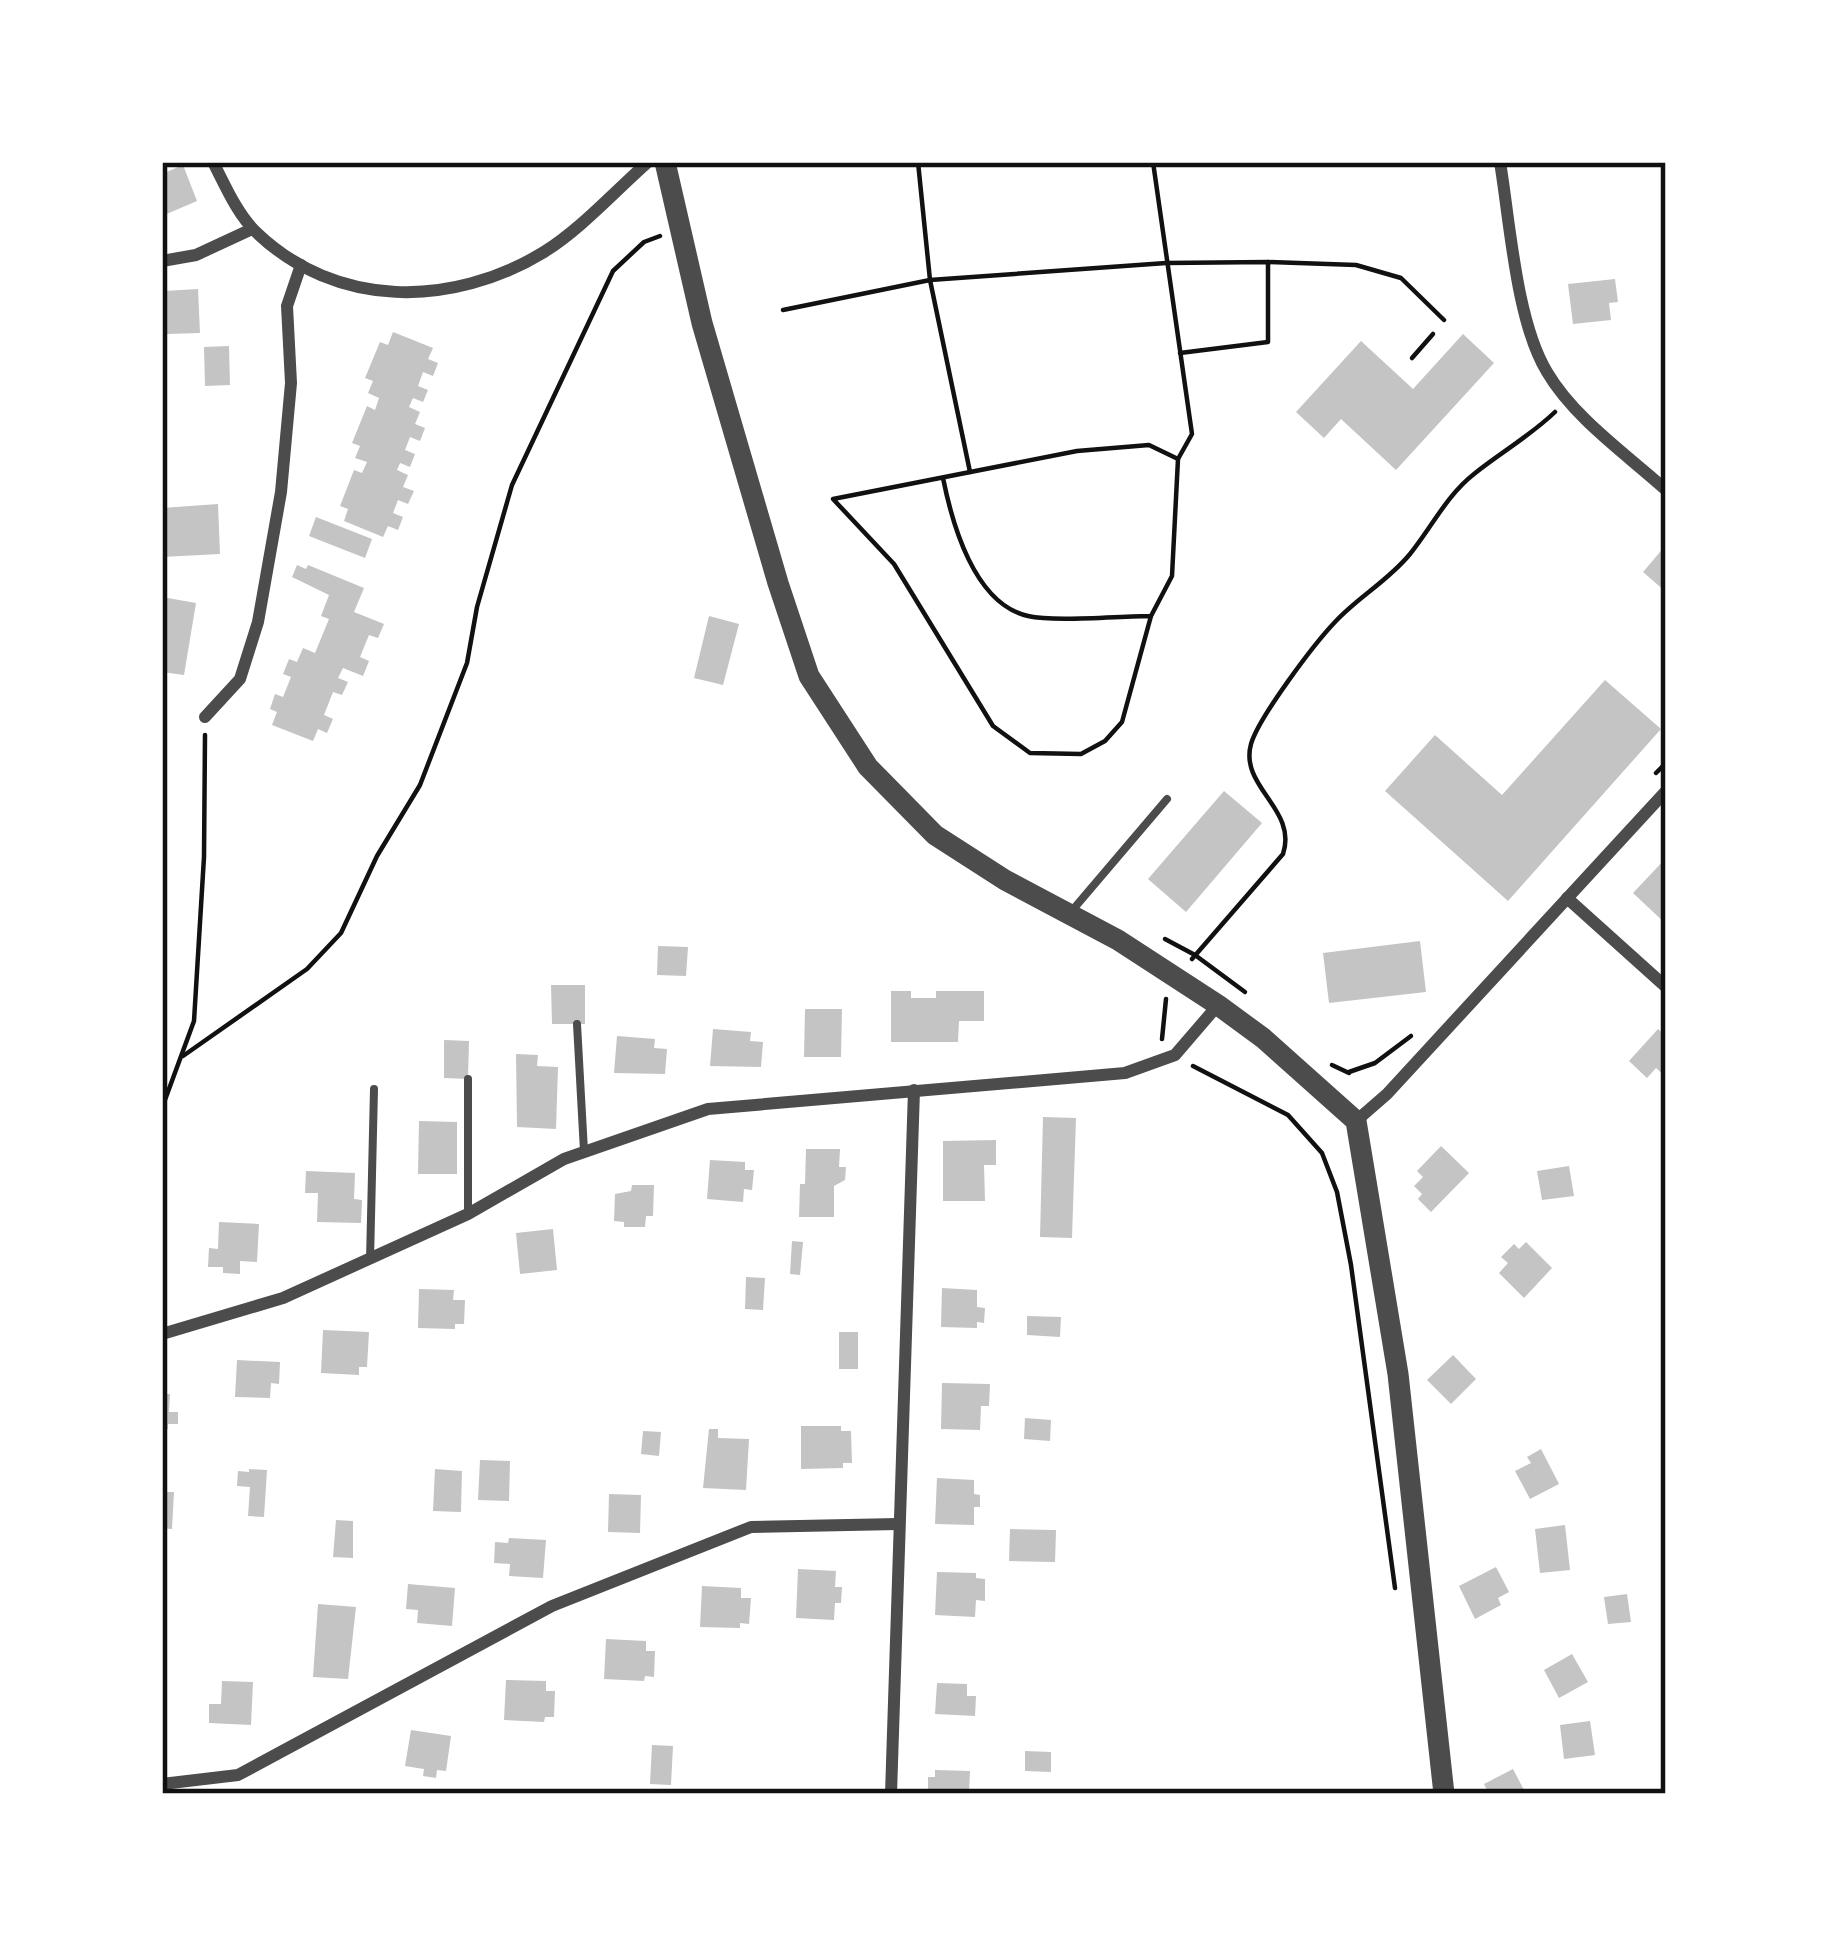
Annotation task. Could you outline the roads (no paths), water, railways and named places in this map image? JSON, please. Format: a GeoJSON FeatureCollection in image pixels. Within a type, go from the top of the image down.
{"type":"FeatureCollection","features":[{"type":"Feature","properties":{"kind":"street"},"geometry":{"type":"LineString","coordinates":[[213,162],[252,229],[301,265],[356,288],[436,294],[490,278],[546,251],[648,162]]}},
{"type":"Feature","properties":{"kind":"street"},"geometry":{"type":"LineString","coordinates":[[665,162],[778,583],[809,676],[868,766],[935,835],[1218,1005],[1263,1038],[1356,1121],[1398,1374],[1444,1794]]}},
{"type":"Feature","properties":{"kind":"street"},"geometry":{"type":"LineString","coordinates":[[1500,162],[1529,330],[1545,370],[1568,400],[1666,490]]}},
{"type":"Feature","properties":{"kind":"street"},"geometry":{"type":"LineString","coordinates":[[162,262],[196,255],[252,229]]}},
{"type":"Feature","properties":{"kind":"street"},"geometry":{"type":"LineString","coordinates":[[205,717],[240,680],[257,622],[280,492],[291,383],[287,306],[301,265]]}},
{"type":"Feature","properties":{"kind":"street"},"geometry":{"type":"LineString","coordinates":[[1356,1121],[1387,1094],[1666,790]]}},
{"type":"Feature","properties":{"kind":"street"},"geometry":{"type":"LineString","coordinates":[[1568,898],[1666,987]]}},
{"type":"Feature","properties":{"kind":"street"},"geometry":{"type":"LineString","coordinates":[[162,1334],[283,1298],[468,1214],[564,1160],[708,1109],[1125,1072],[1175,1055],[1218,1005]]}},
{"type":"Feature","properties":{"kind":"street"},"geometry":{"type":"LineString","coordinates":[[891,1794],[914,1090]]}},
{"type":"Feature","properties":{"kind":"street"},"geometry":{"type":"LineString","coordinates":[[162,1784],[238,1775],[552,1606],[752,1527],[898,1524]]}},
{"type":"Feature","properties":{"kind":"lane"},"geometry":{"type":"LineString","coordinates":[[1069,914],[1167,799]]}},
{"type":"Feature","properties":{"kind":"lane"},"geometry":{"type":"LineString","coordinates":[[577,1024],[584,1152]]}},
{"type":"Feature","properties":{"kind":"lane"},"geometry":{"type":"LineString","coordinates":[[468,1079],[468,1214]]}},
{"type":"Feature","properties":{"kind":"lane"},"geometry":{"type":"LineString","coordinates":[[370,1262],[374,1089]]}}]}
